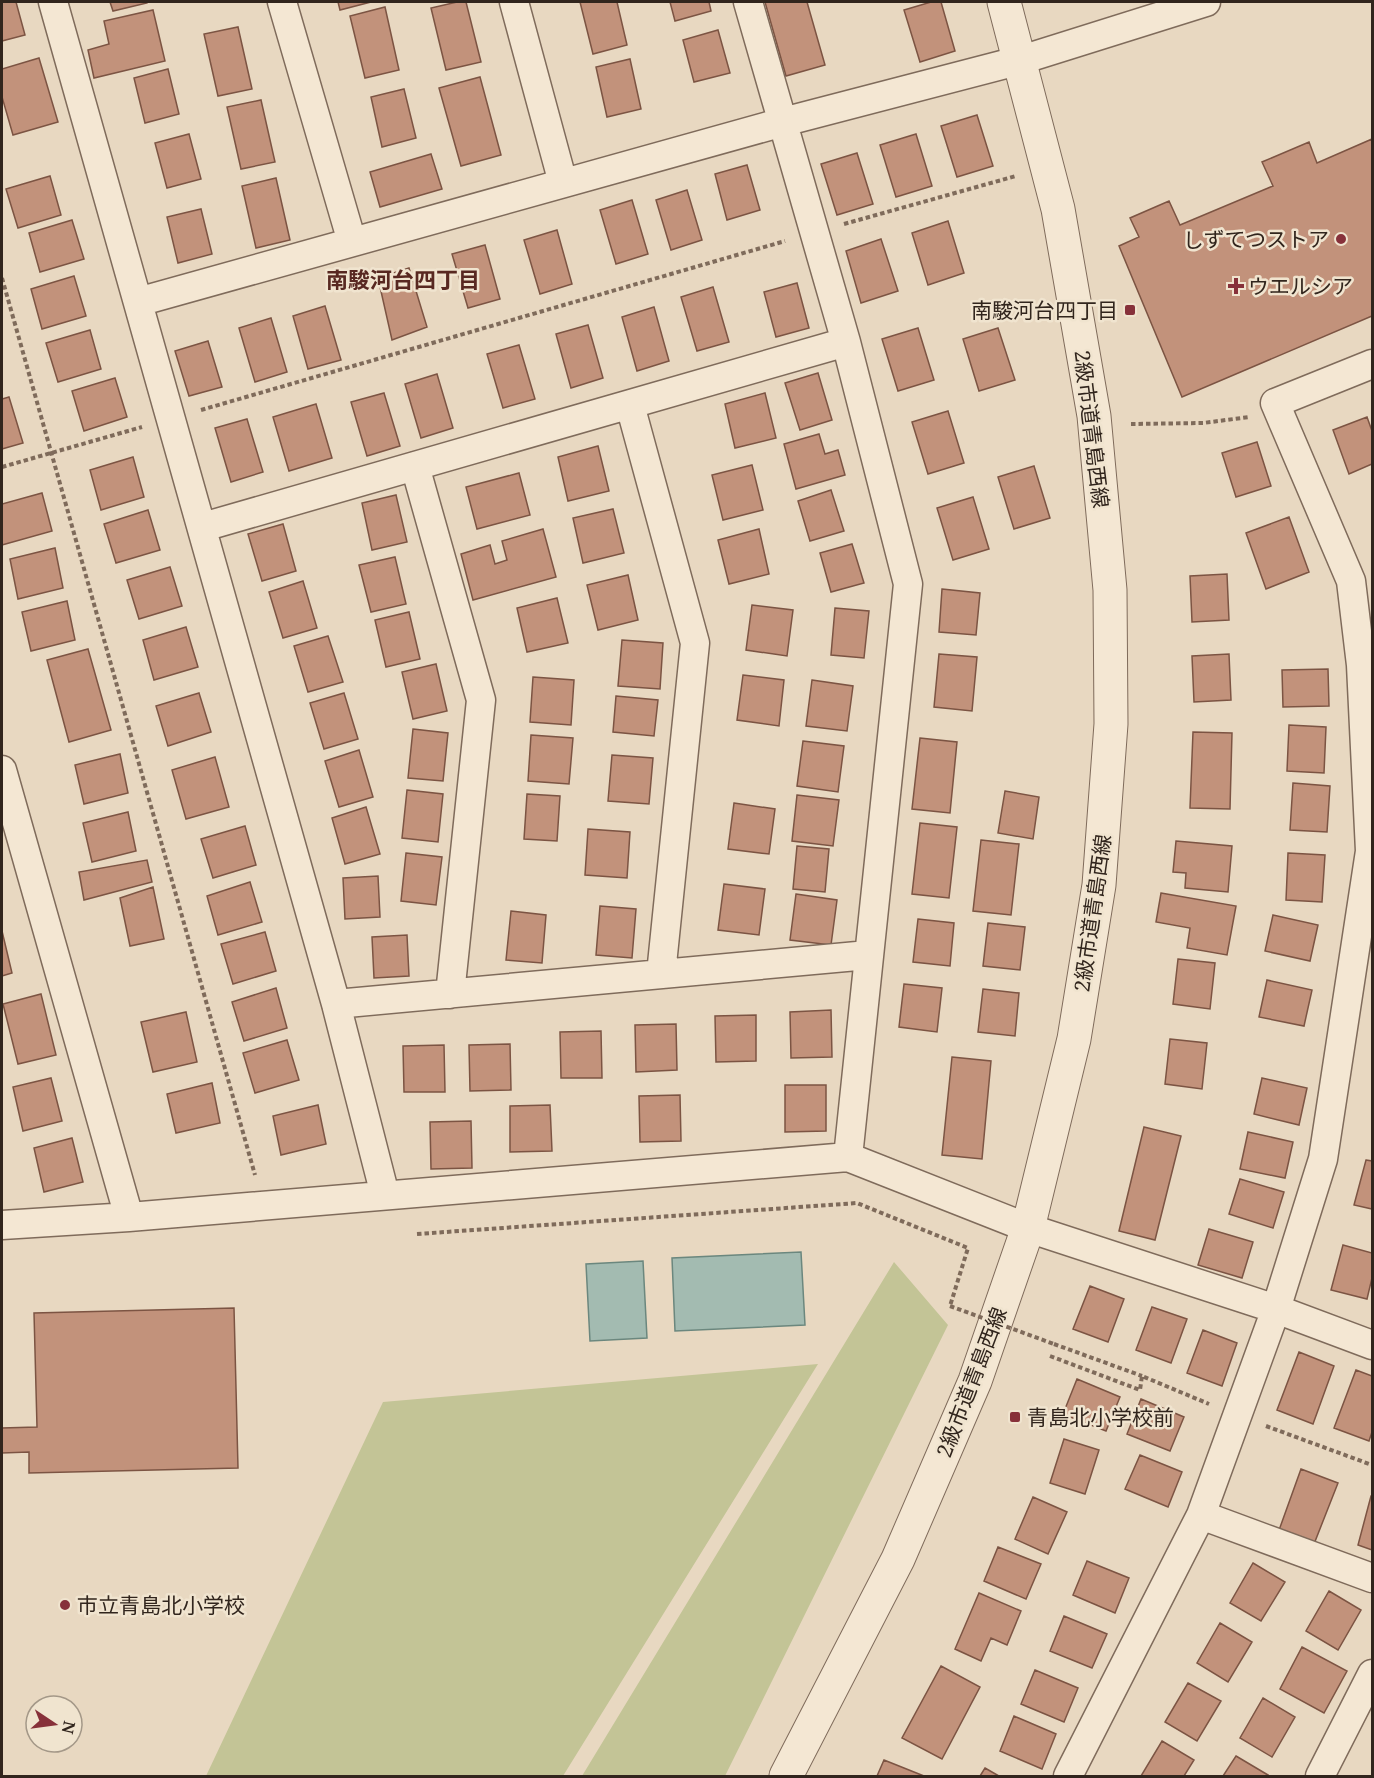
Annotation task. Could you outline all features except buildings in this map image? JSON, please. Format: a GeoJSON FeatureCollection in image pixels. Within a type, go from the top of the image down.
{"type":"FeatureCollection","features":[{"type":"Feature","properties":{"kind":"street"},"geometry":{"type":"LineString","coordinates":[[53,2],[336,1004],[384,1195]]}},
{"type":"Feature","properties":{"kind":"street"},"geometry":{"type":"LineString","coordinates":[[282,2],[352,242]]}},
{"type":"Feature","properties":{"kind":"street"},"geometry":{"type":"LineString","coordinates":[[514,2],[563,183]]}},
{"type":"Feature","properties":{"kind":"street"},"geometry":{"type":"LineString","coordinates":[[748,2],[846,342],[908,584],[848,1157]]}},
{"type":"Feature","properties":{"kind":"street","name":"2級市道青島西線"},"geometry":{"type":"LineString","coordinates":[[786,1776],[898,1559],[975,1382],[1028,1228],[1074,1039],[1099,885],[1111,723],[1110,590],[1094,416],[1058,209],[1021,60],[1004,2]]}},
{"type":"Feature","properties":{"kind":"street"},"geometry":{"type":"LineString","coordinates":[[138,302],[783,122],[1021,60],[1193,4]]}},
{"type":"Feature","properties":{"kind":"street"},"geometry":{"type":"LineString","coordinates":[[203,527],[846,342]]}},
{"type":"Feature","properties":{"kind":"street"},"geometry":{"type":"LineString","coordinates":[[1068,1776],[1201,1515],[1275,1309],[1323,1159],[1371,851],[1361,665],[1351,581],[1275,403],[1372,364]]}},
{"type":"Feature","properties":{"kind":"street"},"geometry":{"type":"LineString","coordinates":[[630,405],[695,643],[661,974]]}},
{"type":"Feature","properties":{"kind":"street"},"geometry":{"type":"LineString","coordinates":[[415,466],[481,699],[450,994]]}},
{"type":"Feature","properties":{"kind":"street"},"geometry":{"type":"LineString","coordinates":[[2,770],[129,1217]]}},
{"type":"Feature","properties":{"kind":"street"},"geometry":{"type":"LineString","coordinates":[[336,1004],[868,955]]}},
{"type":"Feature","properties":{"kind":"street"},"geometry":{"type":"LineString","coordinates":[[2,1224],[129,1217],[848,1157],[1028,1228],[1275,1309],[1372,1345]]}},
{"type":"Feature","properties":{"kind":"street"},"geometry":{"type":"LineString","coordinates":[[1201,1515],[1372,1578]]}},
{"type":"Feature","properties":{"kind":"street"},"geometry":{"type":"LineString","coordinates":[[1320,1776],[1372,1674]]}},
{"type":"Feature","properties":{"kind":"path"},"geometry":{"type":"LineString","coordinates":[[2,468],[814,232],[1047,167]]}},
{"type":"Feature","properties":{"kind":"path"},"geometry":{"type":"LineString","coordinates":[[2,278],[263,1205]]}},
{"type":"Feature","properties":{"kind":"path"},"geometry":{"type":"LineString","coordinates":[[1131,424],[1203,423],[1279,412]]}},
{"type":"Feature","properties":{"kind":"path"},"geometry":{"type":"LineString","coordinates":[[417,1234],[857,1203],[968,1248],[950,1306],[1142,1376]]}},
{"type":"Feature","properties":{"kind":"green space"},"geometry":{"type":"Polygon","coordinates":[[[894,1262],[948,1325],[725,1776],[582,1776],[894,1262]]]}},
{"type":"Feature","properties":{"kind":"green space"},"geometry":{"type":"Polygon","coordinates":[[[818,1364],[563,1776],[206,1776],[383,1402],[818,1364]]]}},
{"type":"Feature","properties":{"kind":"shaded area"},"geometry":{"type":"Polygon","coordinates":[[[801,1252],[805,1325],[675,1331],[672,1258],[801,1252]]]}},
{"type":"Feature","properties":{"kind":"shaded area"},"geometry":{"type":"Polygon","coordinates":[[[643,1261],[647,1338],[590,1341],[586,1264],[643,1261]]]}},
{"type":"Feature","properties":{"kind":"place","name":"しずてつストア"},"geometry":{"type":"Point","coordinates":[1341,239]}},
{"type":"Feature","properties":{"kind":"place","name":"ウエルシア"},"geometry":{"type":"Point","coordinates":[1236,286]}},
{"type":"Feature","properties":{"kind":"place","name":"南駿河台四丁目"},"geometry":{"type":"Point","coordinates":[1130,310]}},
{"type":"Feature","properties":{"kind":"place","name":"青島北小学校前"},"geometry":{"type":"Point","coordinates":[1015,1417]}},
{"type":"Feature","properties":{"kind":"place","name":"市立青島北小学校"},"geometry":{"type":"Point","coordinates":[65,1605]}},
{"type":"Feature","properties":{"kind":"district","name":"南駿河台四丁目"},"geometry":{"type":"Point","coordinates":[403,279]}}]}
